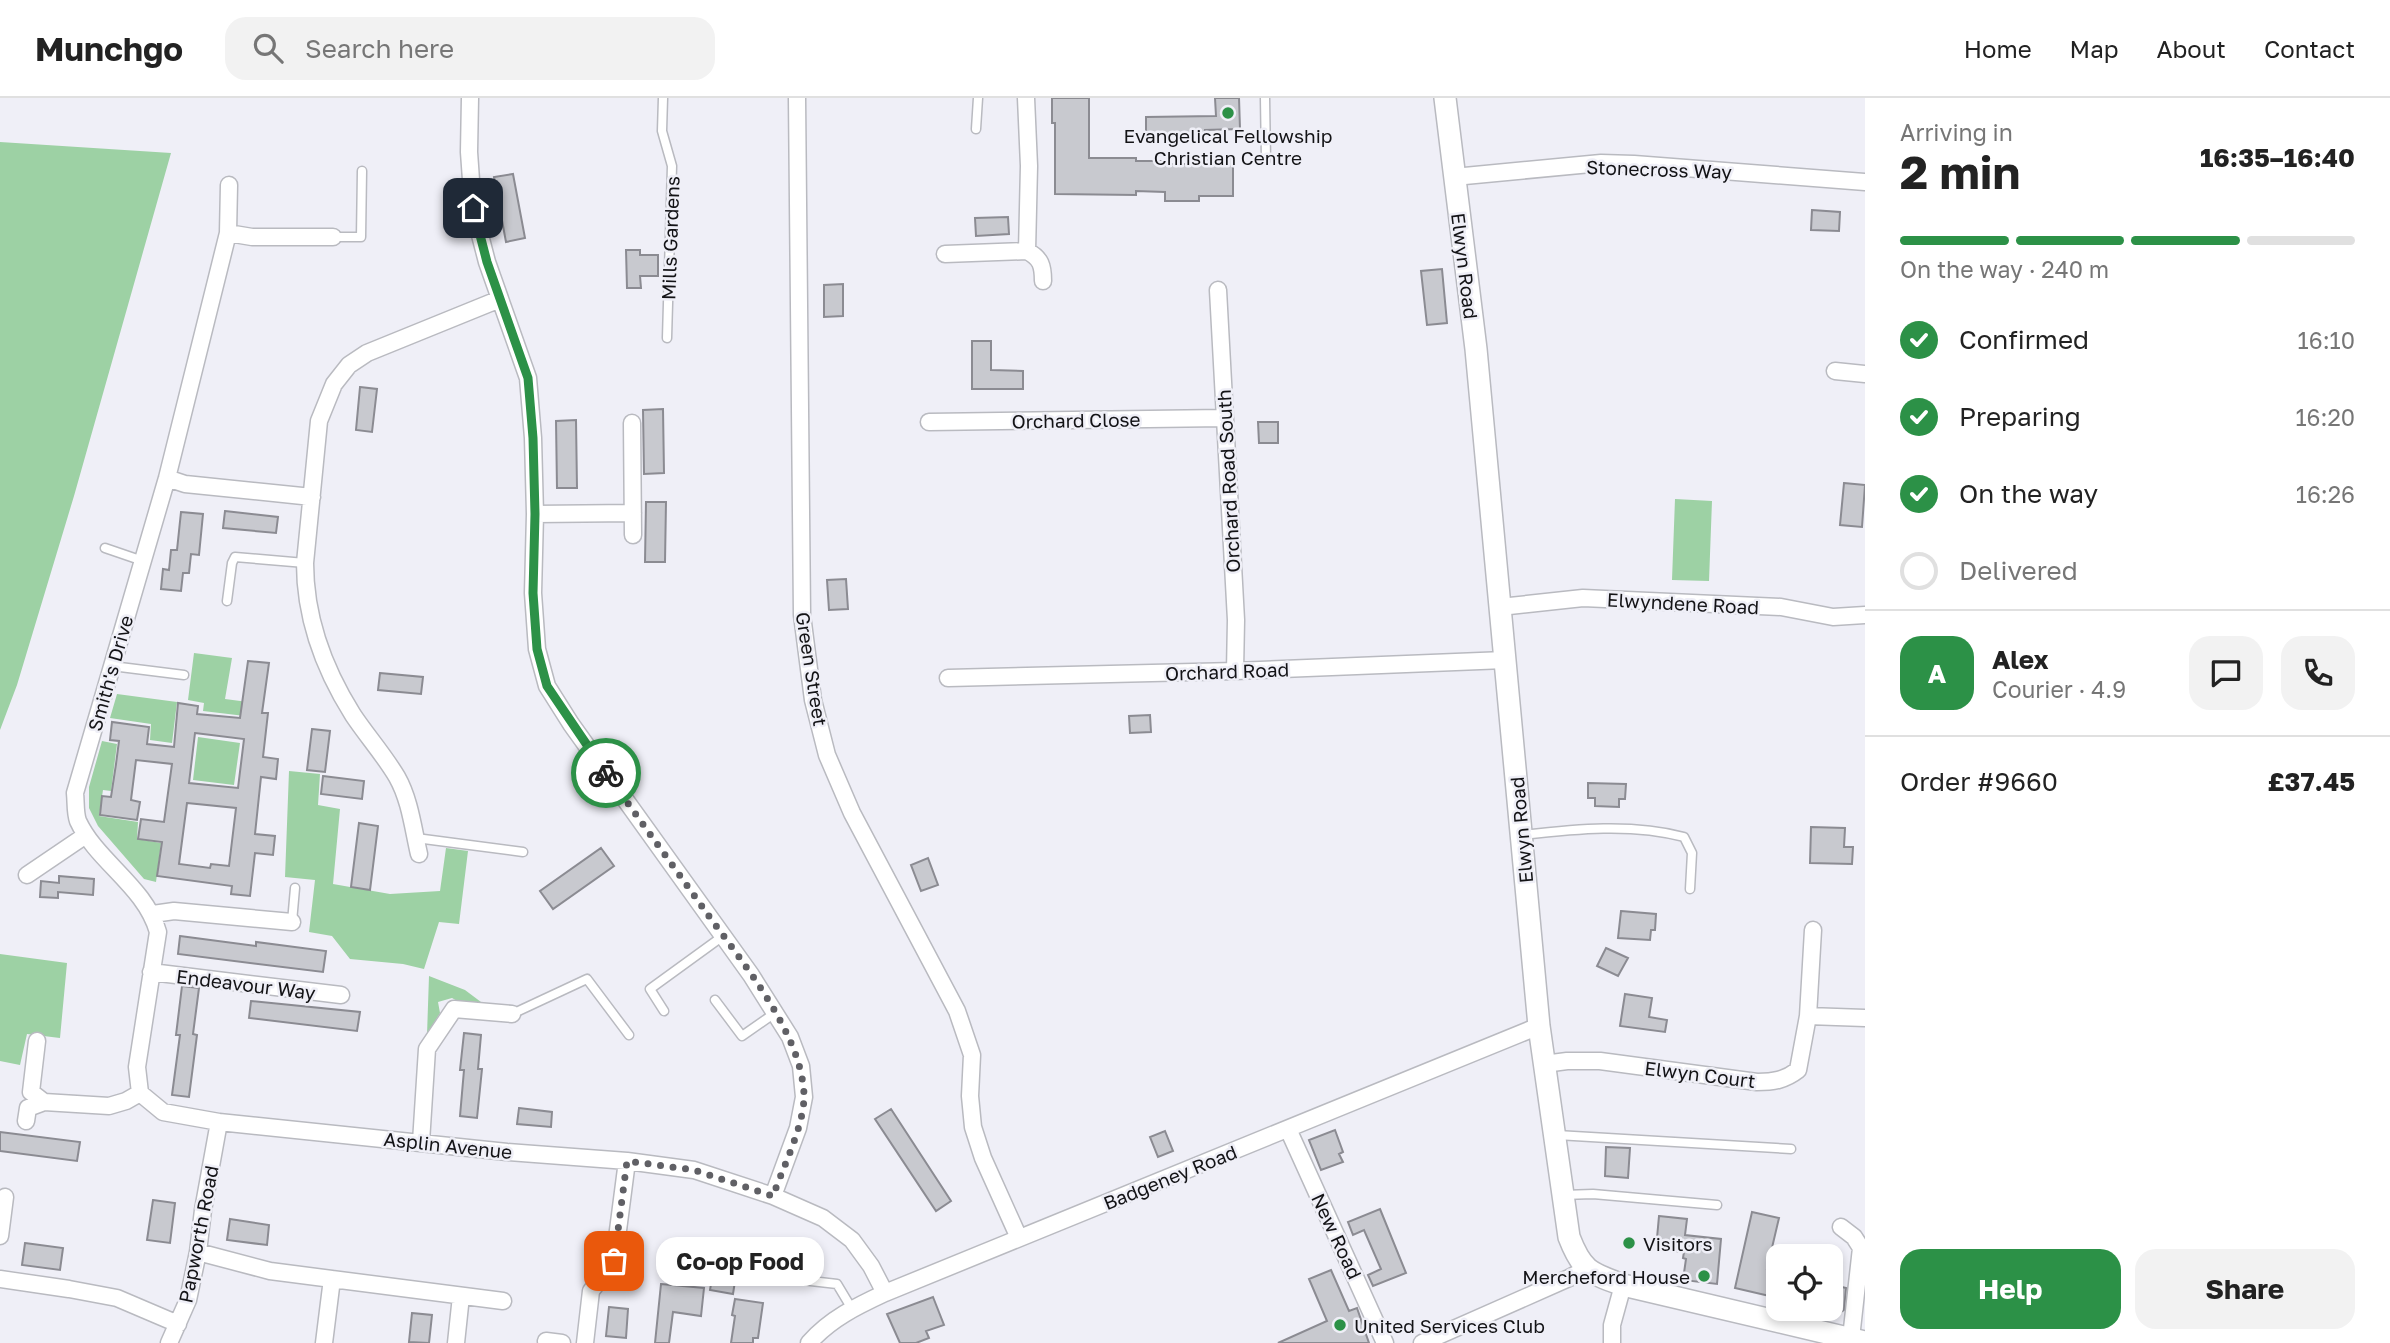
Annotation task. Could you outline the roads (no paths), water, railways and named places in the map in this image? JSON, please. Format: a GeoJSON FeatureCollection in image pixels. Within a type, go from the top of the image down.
{"type":"FeatureCollection","features":[{"type":"Feature","properties":{"kind":"street"},"geometry":{"type":"LineString","coordinates":[[470,98],[473,208],[487,262],[528,378],[535,514],[533,593],[537,649],[547,686],[571,724],[723,936],[790,1037],[801,1066],[804,1097],[798,1128],[773,1196]]}},
{"type":"Feature","properties":{"kind":"street","name":"Green Street"},"geometry":{"type":"LineString","coordinates":[[797,98],[802,615],[813,700],[827,755],[852,813],[957,1011],[972,1055],[970,1096],[973,1127],[982,1158],[1019,1238]]}},
{"type":"Feature","properties":{"kind":"street"},"geometry":{"type":"LineString","coordinates":[[1026,98],[1029,166],[1027,251]]}},
{"type":"Feature","properties":{"kind":"street","name":"Elwyn Road"},"geometry":{"type":"LineString","coordinates":[[1445,98],[1476,349],[1539,1026],[1569,1237],[1576,1256],[1586,1269]]}},
{"type":"Feature","properties":{"kind":"street","name":"Stonecross Way"},"geometry":{"type":"LineString","coordinates":[[1454,177],[1601,163],[1865,182]]}},
{"type":"Feature","properties":{"kind":"street","name":"Smith's Drive"},"geometry":{"type":"LineString","coordinates":[[153,914],[86,835],[77,818],[75,793],[167,478],[228,233],[229,185]]}},
{"type":"Feature","properties":{"kind":"street"},"geometry":{"type":"LineString","coordinates":[[228,233],[252,237],[333,237]]}},
{"type":"Feature","properties":{"kind":"street"},"geometry":{"type":"LineString","coordinates":[[945,254],[1027,251],[1037,256],[1043,266],[1043,281]]}},
{"type":"Feature","properties":{"kind":"street","name":"Orchard Road South"},"geometry":{"type":"LineString","coordinates":[[1218,290],[1236,620],[1236,671]]}},
{"type":"Feature","properties":{"kind":"street"},"geometry":{"type":"LineString","coordinates":[[418,846],[397,777],[353,715],[325,666],[312,620],[305,581],[305,563],[319,421],[334,384],[349,365],[366,353],[500,299]]}},
{"type":"Feature","properties":{"kind":"street"},"geometry":{"type":"LineString","coordinates":[[1835,370],[1865,374]]}},
{"type":"Feature","properties":{"kind":"street","name":"Orchard Close"},"geometry":{"type":"LineString","coordinates":[[929,422],[1224,418]]}},
{"type":"Feature","properties":{"kind":"street"},"geometry":{"type":"LineString","coordinates":[[632,423],[633,535]]}},
{"type":"Feature","properties":{"kind":"street"},"geometry":{"type":"LineString","coordinates":[[167,478],[185,484],[312,496]]}},
{"type":"Feature","properties":{"kind":"street"},"geometry":{"type":"LineString","coordinates":[[535,514],[633,513]]}},
{"type":"Feature","properties":{"kind":"street","name":"Elwyndene Road"},"geometry":{"type":"LineString","coordinates":[[1500,607],[1583,598],[1781,607],[1833,617],[1865,615]]}},
{"type":"Feature","properties":{"kind":"street","name":"Orchard Road"},"geometry":{"type":"LineString","coordinates":[[948,678],[1236,671],[1505,660]]}},
{"type":"Feature","properties":{"kind":"street"},"geometry":{"type":"LineString","coordinates":[[27,875],[86,835]]}},
{"type":"Feature","properties":{"kind":"street"},"geometry":{"type":"LineString","coordinates":[[26,1121],[28,1108],[44,1102],[109,1106],[140,1093],[136,1067],[158,932],[153,914],[174,911],[292,922]]}},
{"type":"Feature","properties":{"kind":"street","name":"Elwyn Court"},"geometry":{"type":"LineString","coordinates":[[1544,1064],[1600,1061],[1758,1082],[1782,1080],[1798,1070],[1808,1016],[1814,930]]}},
{"type":"Feature","properties":{"kind":"street","name":"Endeavour Way"},"geometry":{"type":"LineString","coordinates":[[151,972],[341,995]]}},
{"type":"Feature","properties":{"kind":"street"},"geometry":{"type":"LineString","coordinates":[[421,1142],[427,1049],[454,1009],[512,1014]]}},
{"type":"Feature","properties":{"kind":"street"},"geometry":{"type":"LineString","coordinates":[[1808,1016],[1865,1018]]}},
{"type":"Feature","properties":{"kind":"street","name":"Badgeney Road"},"geometry":{"type":"LineString","coordinates":[[809,1343],[821,1329],[852,1308],[885,1293],[1539,1026]]}},
{"type":"Feature","properties":{"kind":"street"},"geometry":{"type":"LineString","coordinates":[[37,1041],[32,1091],[44,1102]]}},
{"type":"Feature","properties":{"kind":"street","name":"Asplin Avenue"},"geometry":{"type":"LineString","coordinates":[[140,1093],[163,1112],[219,1122],[507,1152],[627,1161],[694,1170],[773,1196],[823,1217],[852,1240],[872,1266],[885,1293]]}},
{"type":"Feature","properties":{"kind":"street","name":"Papworth Road"},"geometry":{"type":"LineString","coordinates":[[169,1343],[188,1300],[219,1122]]}},
{"type":"Feature","properties":{"kind":"street","name":"New Road"},"geometry":{"type":"LineString","coordinates":[[1288,1129],[1385,1343]]}},
{"type":"Feature","properties":{"kind":"street"},"geometry":{"type":"LineString","coordinates":[[585,1343],[591,1291],[614,1261],[627,1161]]}},
{"type":"Feature","properties":{"kind":"street"},"geometry":{"type":"LineString","coordinates":[[0,1236],[5,1197]]}},
{"type":"Feature","properties":{"kind":"street"},"geometry":{"type":"LineString","coordinates":[[1422,1343],[1443,1338],[1586,1269],[1623,1285],[1858,1340],[1863,1248],[1841,1227]]}},
{"type":"Feature","properties":{"kind":"street"},"geometry":{"type":"LineString","coordinates":[[198,1252],[271,1271],[503,1301]]}},
{"type":"Feature","properties":{"kind":"street"},"geometry":{"type":"LineString","coordinates":[[0,1279],[117,1298],[178,1324]]}},
{"type":"Feature","properties":{"kind":"street"},"geometry":{"type":"LineString","coordinates":[[324,1343],[332,1279]]}},
{"type":"Feature","properties":{"kind":"street"},"geometry":{"type":"LineString","coordinates":[[1612,1343],[1612,1325],[1623,1285]]}},
{"type":"Feature","properties":{"kind":"street"},"geometry":{"type":"LineString","coordinates":[[456,1343],[461,1296]]}},
{"type":"Feature","properties":{"kind":"lane","name":"Mills Gardens"},"geometry":{"type":"LineString","coordinates":[[663,98],[662,131],[672,166],[667,338]]}},
{"type":"Feature","properties":{"kind":"lane"},"geometry":{"type":"LineString","coordinates":[[976,129],[978,98]]}},
{"type":"Feature","properties":{"kind":"lane"},"geometry":{"type":"LineString","coordinates":[[1265,98],[1266,160]]}},
{"type":"Feature","properties":{"kind":"lane"},"geometry":{"type":"LineString","coordinates":[[333,237],[361,237],[362,172]]}},
{"type":"Feature","properties":{"kind":"lane"},"geometry":{"type":"LineString","coordinates":[[105,548],[143,561]]}},
{"type":"Feature","properties":{"kind":"lane"},"geometry":{"type":"LineString","coordinates":[[227,601],[235,556],[305,563]]}},
{"type":"Feature","properties":{"kind":"lane"},"geometry":{"type":"LineString","coordinates":[[112,666],[184,675]]}},
{"type":"Feature","properties":{"kind":"lane"},"geometry":{"type":"LineString","coordinates":[[1522,835],[1566,830],[1617,830],[1662,832],[1684,837],[1692,853],[1690,889]]}},
{"type":"Feature","properties":{"kind":"lane"},"geometry":{"type":"LineString","coordinates":[[418,846],[523,852]]}},
{"type":"Feature","properties":{"kind":"lane"},"geometry":{"type":"LineString","coordinates":[[292,922],[295,888]]}},
{"type":"Feature","properties":{"kind":"lane"},"geometry":{"type":"LineString","coordinates":[[664,1012],[650,989],[723,936]]}},
{"type":"Feature","properties":{"kind":"lane"},"geometry":{"type":"LineString","coordinates":[[512,1014],[587,979],[629,1035]]}},
{"type":"Feature","properties":{"kind":"lane"},"geometry":{"type":"LineString","coordinates":[[715,1000],[742,1036],[775,1013]]}},
{"type":"Feature","properties":{"kind":"lane"},"geometry":{"type":"LineString","coordinates":[[1554,1135],[1791,1149]]}},
{"type":"Feature","properties":{"kind":"lane"},"geometry":{"type":"LineString","coordinates":[[1562,1195],[1593,1194],[1717,1205]]}},
{"type":"Feature","properties":{"kind":"lane"},"geometry":{"type":"LineString","coordinates":[[698,1268],[837,1284],[852,1308]]}},
{"type":"Feature","properties":{"kind":"place","name":"Evangelical Fellowship Christian Centre"},"geometry":{"type":"Point","coordinates":[1228,113]}},
{"type":"Feature","properties":{"kind":"place","name":"Visitors"},"geometry":{"type":"Point","coordinates":[1629,1243]}},
{"type":"Feature","properties":{"kind":"place","name":"Co-op Food"},"geometry":{"type":"Point","coordinates":[614,1261]}},
{"type":"Feature","properties":{"kind":"place","name":"Mercheford House"},"geometry":{"type":"Point","coordinates":[1704,1276]}},
{"type":"Feature","properties":{"kind":"place","name":"United Services Club"},"geometry":{"type":"Point","coordinates":[1340,1325]}}]}
